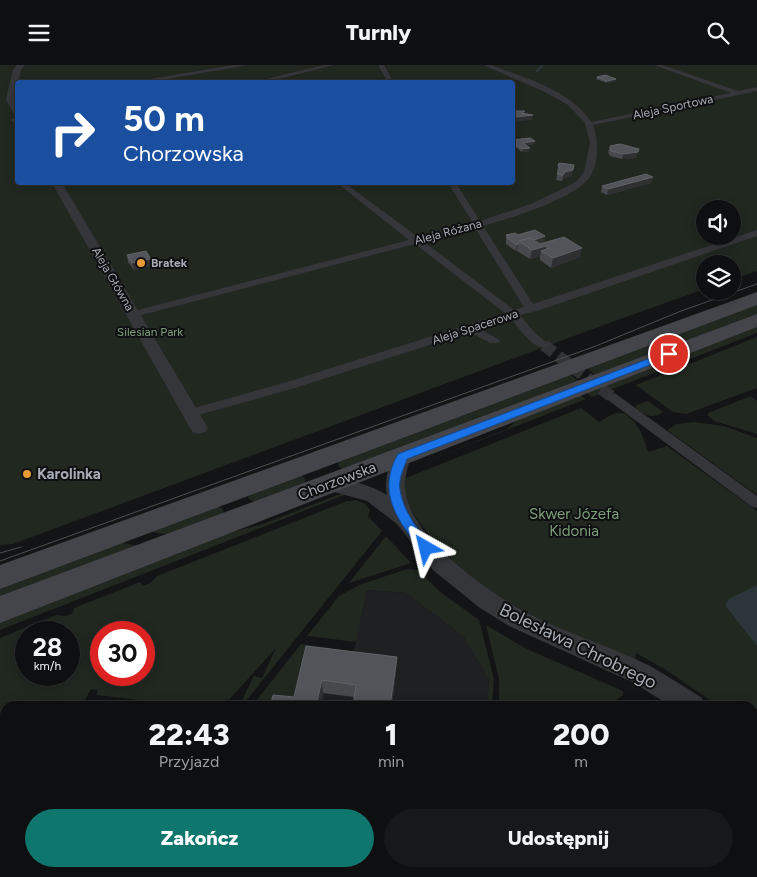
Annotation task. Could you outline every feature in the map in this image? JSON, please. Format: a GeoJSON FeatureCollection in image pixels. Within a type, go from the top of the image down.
{"type":"FeatureCollection","features":[{"type":"Feature","properties":{"kind":"main road","name":"Chorzowska"},"geometry":{"type":"LineString","coordinates":[[0,610],[166,547],[312,461],[757,298]]}},
{"type":"Feature","properties":{"kind":"main road","name":"Chorzowska"},"geometry":{"type":"LineString","coordinates":[[0,577],[130,529],[330,484],[757,320]]}},
{"type":"Feature","properties":{"kind":"main road"},"geometry":{"type":"LineString","coordinates":[[312,461],[330,484]]}},
{"type":"Feature","properties":{"kind":"main road"},"geometry":{"type":"LineString","coordinates":[[130,529],[166,547]]}},
{"type":"Feature","properties":{"kind":"street"},"geometry":{"type":"LineString","coordinates":[[13,111],[14,85],[17,70],[21,65]]}},
{"type":"Feature","properties":{"kind":"street"},"geometry":{"type":"LineString","coordinates":[[265,80],[331,65]]}},
{"type":"Feature","properties":{"kind":"street"},"geometry":{"type":"LineString","coordinates":[[381,65],[389,80]]}},
{"type":"Feature","properties":{"kind":"street"},"geometry":{"type":"LineString","coordinates":[[486,65],[561,99],[579,111],[590,124]]}},
{"type":"Feature","properties":{"kind":"street"},"geometry":{"type":"LineString","coordinates":[[657,65],[739,93]]}},
{"type":"Feature","properties":{"kind":"street"},"geometry":{"type":"LineString","coordinates":[[217,67],[226,76]]}},
{"type":"Feature","properties":{"kind":"street"},"geometry":{"type":"LineString","coordinates":[[146,80],[217,67],[246,69]]}},
{"type":"Feature","properties":{"kind":"street","name":"Aleja Sportowa"},"geometry":{"type":"LineString","coordinates":[[590,124],[757,89]]}},
{"type":"Feature","properties":{"kind":"street","name":"Aleja Różana"},"geometry":{"type":"LineString","coordinates":[[134,314],[416,241],[536,206],[562,193],[585,178],[592,157],[594,141],[590,124]]}},
{"type":"Feature","properties":{"kind":"street","name":"Aleja Główna"},"geometry":{"type":"LineString","coordinates":[[58,185],[199,428]]}},
{"type":"Feature","properties":{"kind":"street"},"geometry":{"type":"LineString","coordinates":[[344,185],[514,315],[531,335],[544,345]]}},
{"type":"Feature","properties":{"kind":"street"},"geometry":{"type":"LineString","coordinates":[[453,185],[527,304],[532,309]]}},
{"type":"Feature","properties":{"kind":"street","name":"Aleja Spacerowa"},"geometry":{"type":"LineString","coordinates":[[191,413],[291,385],[514,315],[757,233]]}},
{"type":"Feature","properties":{"kind":"street"},"geometry":{"type":"LineString","coordinates":[[471,328],[494,341]]}},
{"type":"Feature","properties":{"kind":"street"},"geometry":{"type":"LineString","coordinates":[[612,397],[757,503]]}},
{"type":"Feature","properties":{"kind":"street","name":"Bolesława Chrobrego"},"geometry":{"type":"LineString","coordinates":[[402,457],[394,479],[394,489],[404,519]]}},
{"type":"Feature","properties":{"kind":"street","name":"Bolesława Chrobrego"},"geometry":{"type":"LineString","coordinates":[[330,484],[362,491],[374,496],[404,519],[441,564],[488,601],[517,619],[641,674],[685,701]]}},
{"type":"Feature","properties":{"kind":"shaded area"},"geometry":{"type":"Polygon","coordinates":[[[757,585],[757,646],[725,605],[729,599],[757,585]]]}},
{"type":"Feature","properties":{"kind":"shaded area"},"geometry":{"type":"Polygon","coordinates":[[[367,590],[406,593],[463,636],[489,679],[487,701],[304,701],[351,665],[367,590]]]}},
{"type":"Feature","properties":{"kind":"green space","name":"Silesian Park"},"geometry":{"type":"Polygon","coordinates":[[[0,65],[757,65],[757,271],[741,276],[741,255],[696,255],[696,292],[13,544],[0,545],[0,65]]]}},
{"type":"Feature","properties":{"kind":"green space"},"geometry":{"type":"Polygon","coordinates":[[[757,303],[757,314],[596,376],[586,367],[757,303]]]}},
{"type":"Feature","properties":{"kind":"green space"},"geometry":{"type":"Polygon","coordinates":[[[757,326],[757,333],[592,397],[587,393],[757,326]]]}},
{"type":"Feature","properties":{"kind":"green space"},"geometry":{"type":"Polygon","coordinates":[[[757,337],[757,388],[686,414],[673,412],[636,385],[757,337]]]}},
{"type":"Feature","properties":{"kind":"green space"},"geometry":{"type":"Polygon","coordinates":[[[569,373],[579,382],[344,469],[339,467],[338,462],[569,373]]]}},
{"type":"Feature","properties":{"kind":"green space"},"geometry":{"type":"Polygon","coordinates":[[[580,395],[586,399],[409,468],[507,429],[517,420],[580,395]]]}},
{"type":"Feature","properties":{"kind":"green space"},"geometry":{"type":"Polygon","coordinates":[[[751,396],[757,401],[757,434],[714,421],[708,416],[708,413],[751,396]]]}},
{"type":"Feature","properties":{"kind":"green space"},"geometry":{"type":"Polygon","coordinates":[[[648,401],[663,412],[656,416],[649,416],[636,408],[636,405],[648,401]]]}},
{"type":"Feature","properties":{"kind":"green space","name":"Skwer Józefa Kidonia"},"geometry":{"type":"Polygon","coordinates":[[[581,408],[599,422],[617,413],[629,416],[638,427],[648,452],[667,446],[757,511],[757,701],[712,701],[666,670],[636,653],[635,661],[548,623],[492,592],[443,552],[423,527],[409,505],[401,480],[581,408]]]}},
{"type":"Feature","properties":{"kind":"green space"},"geometry":{"type":"Polygon","coordinates":[[[694,422],[724,426],[757,438],[757,495],[667,430],[677,424],[694,422]]]}},
{"type":"Feature","properties":{"kind":"green space"},"geometry":{"type":"Polygon","coordinates":[[[301,475],[305,479],[305,483],[255,503],[248,498],[249,495],[301,475]]]}},
{"type":"Feature","properties":{"kind":"green space"},"geometry":{"type":"Polygon","coordinates":[[[340,494],[347,494],[23,621],[15,621],[15,624],[0,630],[0,620],[222,534],[260,525],[340,494]]]}},
{"type":"Feature","properties":{"kind":"green space"},"geometry":{"type":"Polygon","coordinates":[[[356,500],[365,504],[370,510],[368,516],[382,531],[246,701],[242,701],[254,676],[262,678],[276,648],[228,701],[147,701],[96,695],[98,690],[91,689],[85,701],[0,701],[0,638],[15,632],[15,686],[80,686],[80,621],[41,621],[56,615],[66,616],[73,613],[74,608],[140,582],[143,586],[150,583],[157,576],[347,501],[356,500]]]}},
{"type":"Feature","properties":{"kind":"green space"},"geometry":{"type":"Polygon","coordinates":[[[218,506],[222,508],[224,514],[168,535],[152,532],[218,506]]]}},
{"type":"Feature","properties":{"kind":"green space"},"geometry":{"type":"Polygon","coordinates":[[[386,536],[411,563],[349,583],[386,536]]]}},
{"type":"Feature","properties":{"kind":"green space"},"geometry":{"type":"Polygon","coordinates":[[[119,542],[137,546],[0,600],[0,585],[119,542]]]}},
{"type":"Feature","properties":{"kind":"green space"},"geometry":{"type":"Polygon","coordinates":[[[407,569],[418,570],[439,591],[479,620],[494,679],[492,701],[487,701],[489,679],[463,636],[406,593],[367,590],[356,642],[307,636],[339,596],[359,585],[407,569]]]}},
{"type":"Feature","properties":{"kind":"green space"},"geometry":{"type":"Polygon","coordinates":[[[486,625],[527,649],[623,691],[623,695],[614,701],[499,701],[499,679],[486,625]]]}},
{"type":"Feature","properties":{"kind":"green space"},"geometry":{"type":"Polygon","coordinates":[[[301,644],[331,648],[329,661],[300,701],[256,701],[301,644]]]}},
{"type":"Feature","properties":{"kind":"building"},"geometry":{"type":"Polygon","coordinates":[[[605,75],[616,79],[607,81],[597,77],[605,75]]]}},
{"type":"Feature","properties":{"kind":"building"},"geometry":{"type":"Polygon","coordinates":[[[515,111],[525,111],[521,113],[533,115],[515,117],[515,111]]]}},
{"type":"Feature","properties":{"kind":"building"},"geometry":{"type":"Polygon","coordinates":[[[530,138],[535,141],[523,143],[530,148],[522,149],[515,144],[515,140],[530,138]]]}},
{"type":"Feature","properties":{"kind":"building"},"geometry":{"type":"Polygon","coordinates":[[[620,144],[639,149],[638,152],[623,154],[611,151],[610,146],[620,144]]]}},
{"type":"Feature","properties":{"kind":"building"},"geometry":{"type":"Polygon","coordinates":[[[559,163],[574,165],[573,170],[565,172],[563,175],[557,174],[560,168],[558,166],[559,163]]]}},
{"type":"Feature","properties":{"kind":"building"},"geometry":{"type":"Polygon","coordinates":[[[646,174],[653,177],[608,189],[602,186],[646,174]]]}},
{"type":"Feature","properties":{"kind":"building"},"geometry":{"type":"Polygon","coordinates":[[[535,230],[545,236],[534,240],[530,238],[519,241],[517,245],[507,238],[509,237],[506,235],[515,233],[518,235],[535,230]]]}},
{"type":"Feature","properties":{"kind":"building"},"geometry":{"type":"Polygon","coordinates":[[[564,237],[582,248],[553,258],[541,251],[550,248],[546,246],[532,250],[519,241],[530,238],[540,244],[564,237]]]}},
{"type":"Feature","properties":{"kind":"building"},"geometry":{"type":"Polygon","coordinates":[[[146,251],[151,259],[132,263],[127,255],[146,251]]]}},
{"type":"Feature","properties":{"kind":"building"},"geometry":{"type":"Polygon","coordinates":[[[306,646],[397,657],[391,701],[354,701],[356,685],[322,680],[317,701],[271,701],[273,695],[294,697],[306,646]]]}},
{"type":"Feature","properties":{"kind":"waterway"},"geometry":{"type":"LineString","coordinates":[[537,71],[542,66]]}},
{"type":"Feature","properties":{"kind":"tunnel"},"geometry":{"type":"LineString","coordinates":[[544,345],[612,397]]}},
{"type":"Feature","properties":{"kind":"tram line"},"geometry":{"type":"LineString","coordinates":[[0,561],[596,346],[681,311],[757,284]]}},
{"type":"Feature","properties":{"kind":"tram line"},"geometry":{"type":"LineString","coordinates":[[0,553],[21,547]]}},
{"type":"Feature","properties":{"kind":"place","name":"Bratek"},"geometry":{"type":"Point","coordinates":[141,263]}},
{"type":"Feature","properties":{"kind":"place","name":"Karolinka"},"geometry":{"type":"Point","coordinates":[27,474]}},
{"type":"Feature","properties":{"kind":"route"},"geometry":{"type":"LineString","coordinates":[[426,548],[404,519],[394,489],[394,479],[402,457],[669,354]]}}]}
